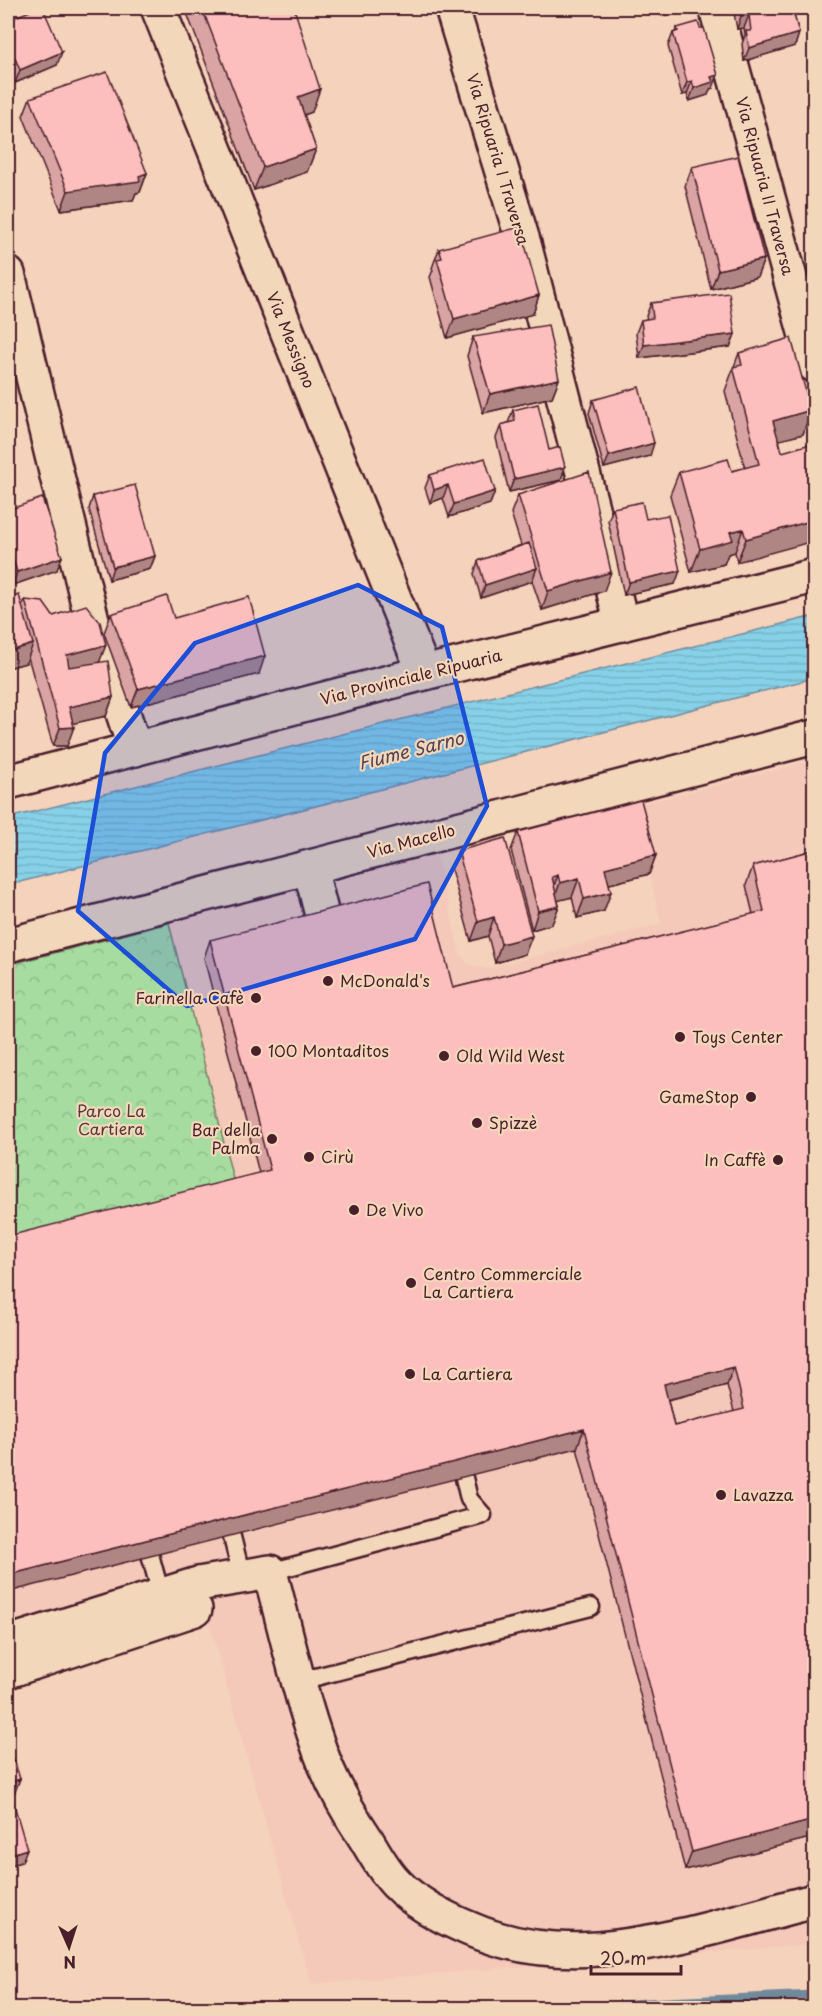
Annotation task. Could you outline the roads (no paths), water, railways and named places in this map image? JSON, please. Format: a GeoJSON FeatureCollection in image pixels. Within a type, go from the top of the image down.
{"type":"FeatureCollection","features":[{"type":"Feature","properties":{"kind":"street","name":"Via Messigno"},"geometry":{"type":"LineString","coordinates":[[158,8],[424,673]]}},
{"type":"Feature","properties":{"kind":"street","name":"Via Ripuaria I Traversa"},"geometry":{"type":"LineString","coordinates":[[452,8],[524,244],[622,624]]}},
{"type":"Feature","properties":{"kind":"street","name":"Via Ripuaria II Traversa"},"geometry":{"type":"LineString","coordinates":[[716,8],[814,365]]}},
{"type":"Feature","properties":{"kind":"street"},"geometry":{"type":"LineString","coordinates":[[8,274],[92,620],[135,749]]}},
{"type":"Feature","properties":{"kind":"street","name":"Via Provinciale Ripuaria"},"geometry":{"type":"LineString","coordinates":[[8,782],[424,673],[814,576]]}},
{"type":"Feature","properties":{"kind":"street","name":"Via Macello"},"geometry":{"type":"LineString","coordinates":[[8,945],[814,737]]}},
{"type":"Feature","properties":{"kind":"street"},"geometry":{"type":"LineString","coordinates":[[310,868],[324,923]]}},
{"type":"Feature","properties":{"kind":"street"},"geometry":{"type":"LineString","coordinates":[[8,1643],[198,1584],[256,1574],[300,1681],[320,1752],[344,1803],[378,1860],[397,1884],[414,1898],[458,1924],[484,1935],[534,1948],[598,1949],[673,1937],[814,1901]]}},
{"type":"Feature","properties":{"kind":"street"},"geometry":{"type":"LineString","coordinates":[[8,1671],[195,1609]]}},
{"type":"Feature","properties":{"kind":"lane"},"geometry":{"type":"LineString","coordinates":[[232,1537],[256,1574],[483,1515],[469,1499],[464,1478]]}},
{"type":"Feature","properties":{"kind":"lane"},"geometry":{"type":"LineString","coordinates":[[152,1558],[161,1595]]}},
{"type":"Feature","properties":{"kind":"lane"},"geometry":{"type":"LineString","coordinates":[[300,1681],[591,1607]]}},
{"type":"Feature","properties":{"kind":"water","name":"Fiume Sarno"},"geometry":{"type":"Polygon","coordinates":[[[814,616],[814,678],[8,885],[8,818],[814,616]]]}},
{"type":"Feature","properties":{"kind":"waterway"},"geometry":{"type":"LineString","coordinates":[[590,2008],[814,1995]]}},
{"type":"Feature","properties":{"kind":"place","name":"McDonald's"},"geometry":{"type":"Point","coordinates":[328,981]}},
{"type":"Feature","properties":{"kind":"place","name":"Farinella Cafè"},"geometry":{"type":"Point","coordinates":[256,998]}},
{"type":"Feature","properties":{"kind":"place","name":"Toys Center"},"geometry":{"type":"Point","coordinates":[680,1037]}},
{"type":"Feature","properties":{"kind":"place","name":"100 Montaditos"},"geometry":{"type":"Point","coordinates":[256,1051]}},
{"type":"Feature","properties":{"kind":"place","name":"Old Wild West"},"geometry":{"type":"Point","coordinates":[444,1056]}},
{"type":"Feature","properties":{"kind":"place","name":"GameStop"},"geometry":{"type":"Point","coordinates":[751,1097]}},
{"type":"Feature","properties":{"kind":"place","name":"Spizzè"},"geometry":{"type":"Point","coordinates":[477,1123]}},
{"type":"Feature","properties":{"kind":"place","name":"Bar della Palma"},"geometry":{"type":"Point","coordinates":[272,1139]}},
{"type":"Feature","properties":{"kind":"place","name":"Cirù"},"geometry":{"type":"Point","coordinates":[309,1157]}},
{"type":"Feature","properties":{"kind":"place","name":"In Caffè"},"geometry":{"type":"Point","coordinates":[778,1160]}},
{"type":"Feature","properties":{"kind":"place","name":"De Vivo"},"geometry":{"type":"Point","coordinates":[354,1210]}},
{"type":"Feature","properties":{"kind":"place","name":"Centro Commerciale La Cartiera"},"geometry":{"type":"Point","coordinates":[411,1283]}},
{"type":"Feature","properties":{"kind":"place","name":"La Cartiera"},"geometry":{"type":"Point","coordinates":[410,1374]}},
{"type":"Feature","properties":{"kind":"place","name":"Lavazza"},"geometry":{"type":"Point","coordinates":[721,1495]}},
{"type":"Feature","properties":{"kind":"park label","name":"Parco La Cartiera"},"geometry":{"type":"Point","coordinates":[111,1120]}}]}
